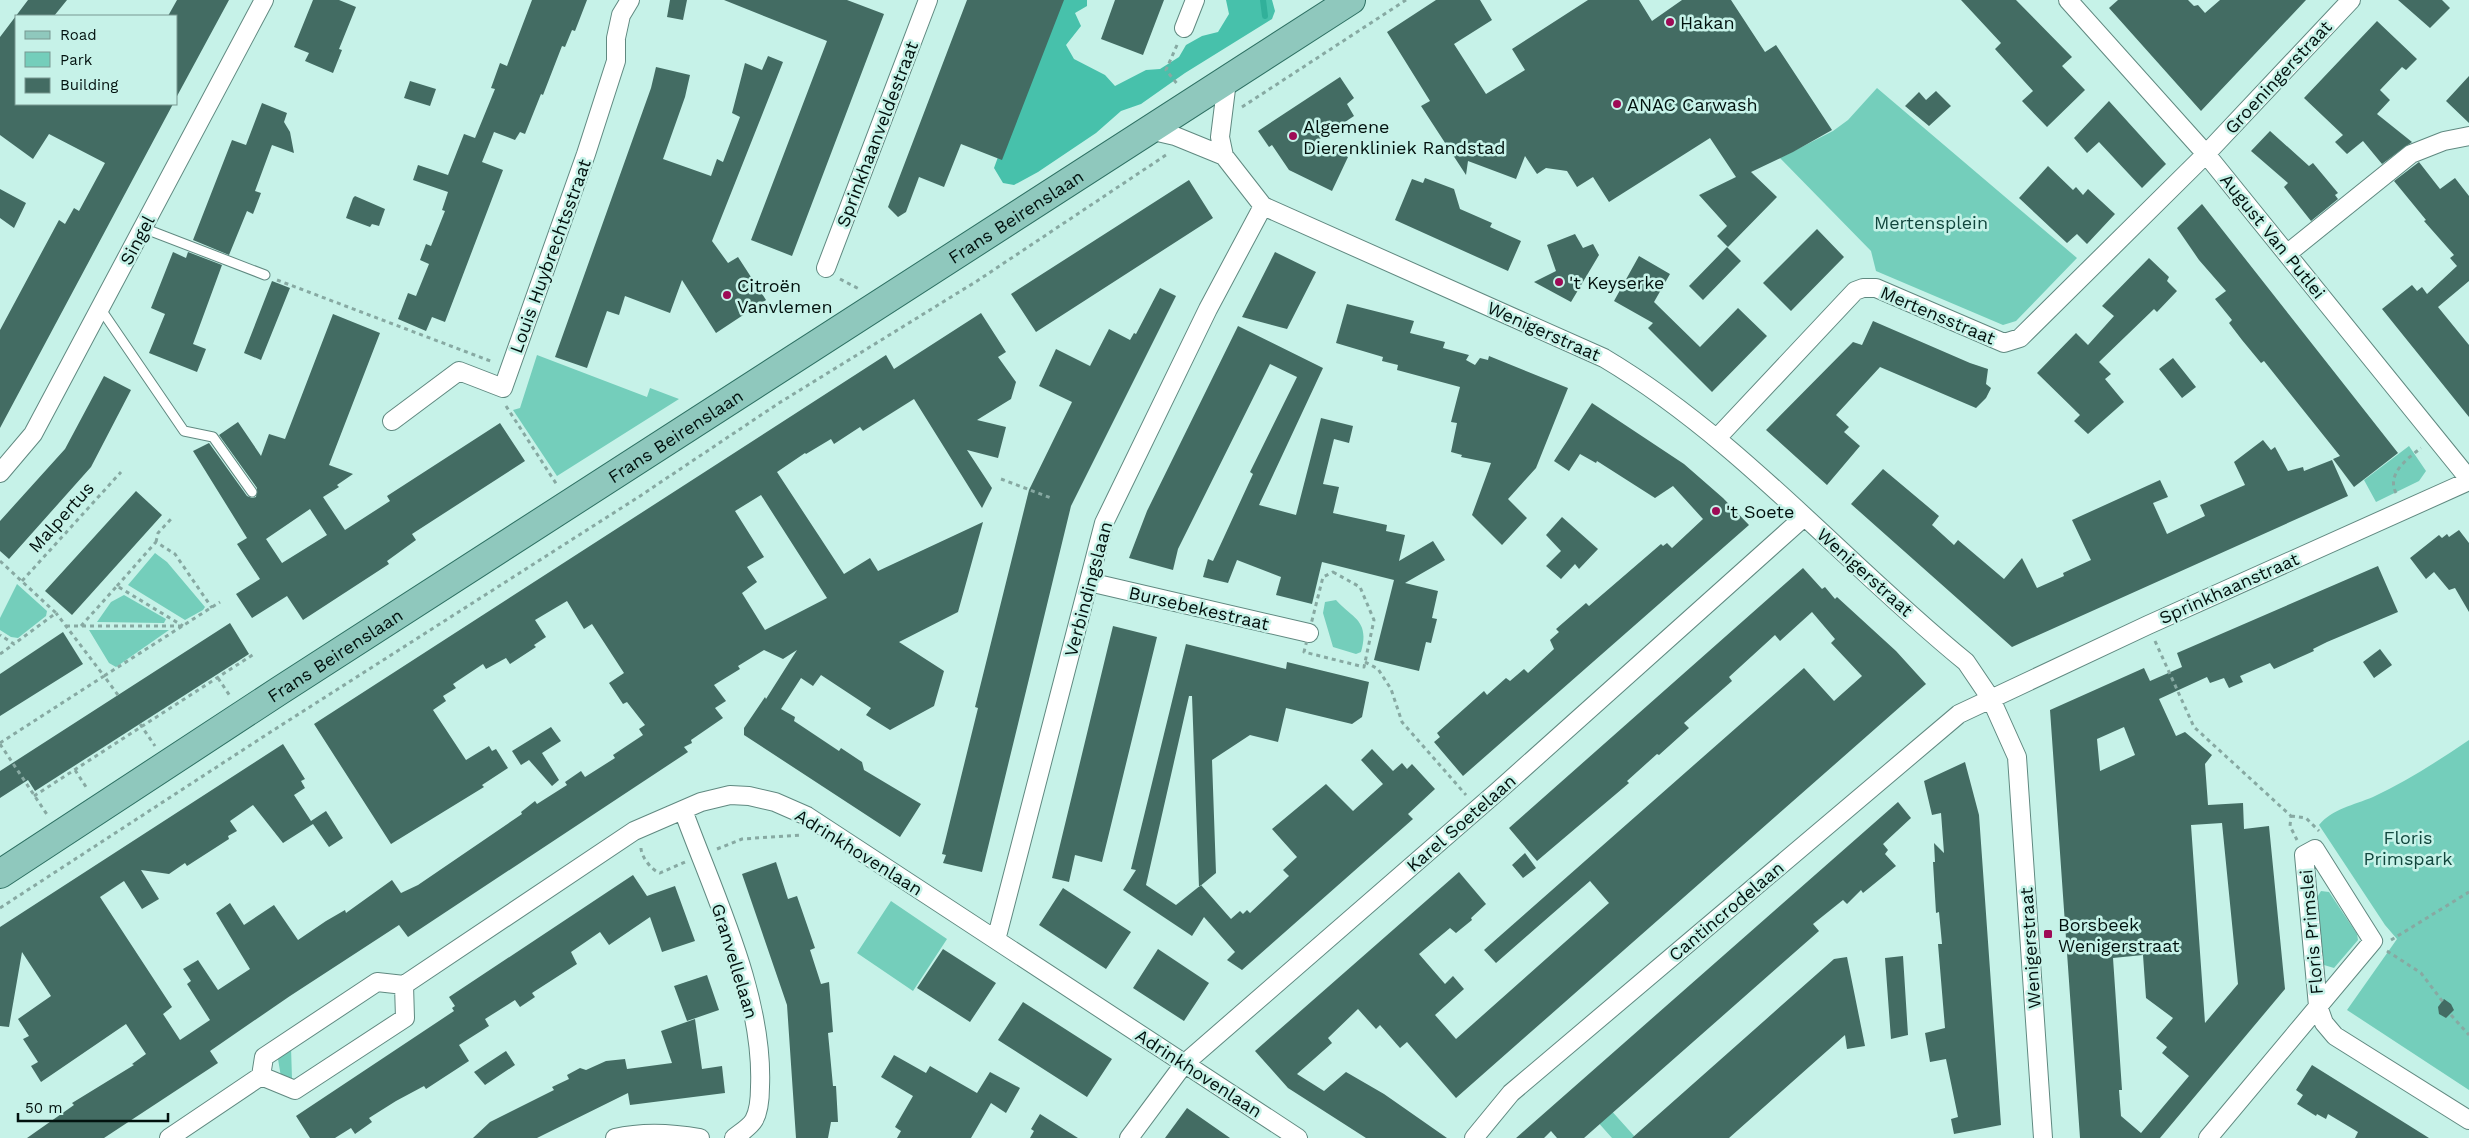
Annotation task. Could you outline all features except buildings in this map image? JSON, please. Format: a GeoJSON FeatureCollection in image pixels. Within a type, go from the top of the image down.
{"type":"FeatureCollection","features":[{"type":"Feature","properties":{"kind":"main road","name":"Frans Beirenslaan"},"geometry":{"type":"LineString","coordinates":[[0,874],[279,691],[1351,0]]}},
{"type":"Feature","properties":{"kind":"street","name":"Singel"},"geometry":{"type":"LineString","coordinates":[[0,472],[33,434],[264,0]]}},
{"type":"Feature","properties":{"kind":"street","name":"Louis Huybrechtsstraat"},"geometry":{"type":"LineString","coordinates":[[503,388],[586,154],[616,61],[616,38],[621,15],[630,0]]}},
{"type":"Feature","properties":{"kind":"street","name":"Sprinkhaanveldestraat"},"geometry":{"type":"LineString","coordinates":[[826,268],[928,0]]}},
{"type":"Feature","properties":{"kind":"street"},"geometry":{"type":"LineString","coordinates":[[1184,28],[1195,0]]}},
{"type":"Feature","properties":{"kind":"street","name":"August Van Putlei"},"geometry":{"type":"LineString","coordinates":[[2068,0],[2206,154],[2288,253],[2469,480]]}},
{"type":"Feature","properties":{"kind":"street","name":"Groeningerstraat"},"geometry":{"type":"LineString","coordinates":[[2206,154],[2351,0]]}},
{"type":"Feature","properties":{"kind":"street"},"geometry":{"type":"LineString","coordinates":[[1224,156],[1220,137],[1226,81]]}},
{"type":"Feature","properties":{"kind":"street","name":"Wenigerstraat"},"geometry":{"type":"LineString","coordinates":[[1149,130],[1188,141],[1224,156],[1264,206],[1604,358],[1641,380],[1717,438],[1966,662],[1991,699],[2017,758],[2043,1138]]}},
{"type":"Feature","properties":{"kind":"street"},"geometry":{"type":"LineString","coordinates":[[2288,253],[2411,154],[2444,141],[2469,136]]}},
{"type":"Feature","properties":{"kind":"street","name":"Mertensstraat"},"geometry":{"type":"LineString","coordinates":[[1717,438],[1855,291],[1864,288],[1876,288],[2004,343],[2020,338],[2206,154]]}},
{"type":"Feature","properties":{"kind":"street","name":"Verbindingslaan"},"geometry":{"type":"LineString","coordinates":[[996,940],[1104,524],[1208,309],[1264,206]]}},
{"type":"Feature","properties":{"kind":"street"},"geometry":{"type":"LineString","coordinates":[[392,421],[459,371],[503,388]]}},
{"type":"Feature","properties":{"kind":"street","name":"Sprinkhaanstraat"},"geometry":{"type":"LineString","coordinates":[[1991,699],[2148,625],[2469,480]]}},
{"type":"Feature","properties":{"kind":"street","name":"Karel Soetelaan"},"geometry":{"type":"LineString","coordinates":[[1129,1138],[1184,1064],[1478,809],[1804,517]]}},
{"type":"Feature","properties":{"kind":"street","name":"Bursebekestraat"},"geometry":{"type":"LineString","coordinates":[[1089,582],[1309,634]]}},
{"type":"Feature","properties":{"kind":"street","name":"Cantincrodelaan"},"geometry":{"type":"LineString","coordinates":[[1474,1138],[1518,1087],[1958,714],[1991,699]]}},
{"type":"Feature","properties":{"kind":"street","name":"Adrinkhovenlaan"},"geometry":{"type":"LineString","coordinates":[[404,985],[634,831],[716,797],[749,796],[775,802],[807,816],[1298,1138]]}},
{"type":"Feature","properties":{"kind":"street","name":"Granvellelaan"},"geometry":{"type":"LineString","coordinates":[[683,810],[746,983],[760,1047],[760,1096],[756,1114],[753,1122],[734,1138]]}},
{"type":"Feature","properties":{"kind":"street","name":"Floris Primslei"},"geometry":{"type":"LineString","coordinates":[[2208,1138],[2318,1006],[2373,941],[2315,849],[2304,854],[2318,1006],[2324,1023],[2335,1036],[2469,1120]]}},
{"type":"Feature","properties":{"kind":"street"},"geometry":{"type":"LineString","coordinates":[[169,1138],[261,1076],[264,1057],[377,982],[404,985],[405,1018],[295,1090],[261,1076]]}},
{"type":"Feature","properties":{"kind":"street"},"geometry":{"type":"LineString","coordinates":[[615,1138],[635,1133],[677,1134],[700,1138]]}},
{"type":"Feature","properties":{"kind":"lane"},"geometry":{"type":"LineString","coordinates":[[143,228],[265,275]]}},
{"type":"Feature","properties":{"kind":"lane"},"geometry":{"type":"LineString","coordinates":[[100,308],[184,432],[213,436],[252,492]]}},
{"type":"Feature","properties":{"kind":"path"},"geometry":{"type":"LineString","coordinates":[[1222,119],[1406,0]]}},
{"type":"Feature","properties":{"kind":"path"},"geometry":{"type":"LineString","coordinates":[[1178,85],[1166,70],[1184,28]]}},
{"type":"Feature","properties":{"kind":"path"},"geometry":{"type":"LineString","coordinates":[[0,908],[238,753],[637,498],[779,403],[977,281],[1188,141]]}},
{"type":"Feature","properties":{"kind":"path"},"geometry":{"type":"LineString","coordinates":[[826,268],[842,281],[861,290]]}},
{"type":"Feature","properties":{"kind":"path"},"geometry":{"type":"LineString","coordinates":[[265,275],[510,368]]}},
{"type":"Feature","properties":{"kind":"path"},"geometry":{"type":"LineString","coordinates":[[503,388],[500,396],[557,486]]}},
{"type":"Feature","properties":{"kind":"path"},"geometry":{"type":"LineString","coordinates":[[2405,510],[2394,490],[2396,473],[2402,464],[2435,437]]}},
{"type":"Feature","properties":{"kind":"path","name":"Malpertus"},"geometry":{"type":"LineString","coordinates":[[22,581],[121,472]]}},
{"type":"Feature","properties":{"kind":"path"},"geometry":{"type":"LineString","coordinates":[[1001,479],[1051,498]]}},
{"type":"Feature","properties":{"kind":"path"},"geometry":{"type":"LineString","coordinates":[[81,626],[156,542],[158,533],[171,519]]}},
{"type":"Feature","properties":{"kind":"path"},"geometry":{"type":"LineString","coordinates":[[156,542],[175,554],[212,608]]}},
{"type":"Feature","properties":{"kind":"path"},"geometry":{"type":"LineString","coordinates":[[0,561],[56,613],[118,696]]}},
{"type":"Feature","properties":{"kind":"path"},"geometry":{"type":"LineString","coordinates":[[1333,572],[1360,587],[1374,620],[1364,667],[1304,652],[1309,634],[1323,576],[1333,572]]}},
{"type":"Feature","properties":{"kind":"path"},"geometry":{"type":"LineString","coordinates":[[117,586],[183,626]]}},
{"type":"Feature","properties":{"kind":"path"},"geometry":{"type":"LineString","coordinates":[[48,816],[0,744],[220,602]]}},
{"type":"Feature","properties":{"kind":"path"},"geometry":{"type":"LineString","coordinates":[[0,654],[56,613]]}},
{"type":"Feature","properties":{"kind":"path"},"geometry":{"type":"LineString","coordinates":[[2148,625],[2194,727],[2291,816],[2290,826],[2304,854]]}},
{"type":"Feature","properties":{"kind":"path"},"geometry":{"type":"LineString","coordinates":[[66,626],[183,626]]}},
{"type":"Feature","properties":{"kind":"path"},"geometry":{"type":"LineString","coordinates":[[0,635],[14,644]]}},
{"type":"Feature","properties":{"kind":"path"},"geometry":{"type":"LineString","coordinates":[[34,796],[141,725],[254,654]]}},
{"type":"Feature","properties":{"kind":"path"},"geometry":{"type":"LineString","coordinates":[[1365,662],[1378,670],[1391,689],[1402,722],[1478,809]]}},
{"type":"Feature","properties":{"kind":"path"},"geometry":{"type":"LineString","coordinates":[[218,678],[231,697]]}},
{"type":"Feature","properties":{"kind":"path"},"geometry":{"type":"LineString","coordinates":[[141,725],[155,746]]}},
{"type":"Feature","properties":{"kind":"path"},"geometry":{"type":"LineString","coordinates":[[75,770],[88,790]]}},
{"type":"Feature","properties":{"kind":"path"},"geometry":{"type":"LineString","coordinates":[[634,831],[644,846],[640,849],[651,868],[660,873],[687,860],[684,852],[709,842],[712,851],[742,839],[831,833]]}},
{"type":"Feature","properties":{"kind":"path"},"geometry":{"type":"LineString","coordinates":[[2384,949],[2421,973],[2443,1002]]}},
{"type":"Feature","properties":{"kind":"path"},"geometry":{"type":"LineString","coordinates":[[2451,1015],[2469,1035]]}},
{"type":"Feature","properties":{"kind":"green space"},"geometry":{"type":"Polygon","coordinates":[[[1055,0],[1087,0],[1087,6],[1075,13],[1081,26],[1066,45],[1074,59],[1105,75],[1115,86],[1146,70],[1160,69],[1179,57],[1186,45],[1202,36],[1218,32],[1229,14],[1226,0],[1272,0],[1275,11],[1272,19],[1185,73],[1141,104],[1121,111],[1096,133],[1038,172],[1014,185],[1003,183],[994,168],[1055,0]]]}},
{"type":"Feature","properties":{"kind":"green space","name":"Mertensplein"},"geometry":{"type":"Polygon","coordinates":[[[1877,88],[2077,258],[2016,321],[2003,325],[1876,271],[1871,251],[1780,158],[1833,131],[1848,120],[1877,88]]]}},
{"type":"Feature","properties":{"kind":"green space"},"geometry":{"type":"Polygon","coordinates":[[[537,355],[647,397],[650,388],[679,399],[557,476],[513,410],[520,408],[537,355]]]}},
{"type":"Feature","properties":{"kind":"green space"},"geometry":{"type":"Polygon","coordinates":[[[2409,446],[2426,471],[2419,481],[2376,502],[2364,480],[2409,446]]]}},
{"type":"Feature","properties":{"kind":"green space"},"geometry":{"type":"Polygon","coordinates":[[[155,553],[167,562],[205,607],[203,610],[185,620],[128,585],[155,553]]]}},
{"type":"Feature","properties":{"kind":"green space"},"geometry":{"type":"Polygon","coordinates":[[[17,584],[47,611],[46,616],[18,638],[11,637],[0,630],[0,618],[17,584]]]}},
{"type":"Feature","properties":{"kind":"green space"},"geometry":{"type":"Polygon","coordinates":[[[124,595],[166,619],[164,623],[97,622],[111,602],[124,595]]]}},
{"type":"Feature","properties":{"kind":"green space"},"geometry":{"type":"Polygon","coordinates":[[[1336,600],[1362,626],[1363,641],[1361,652],[1356,654],[1333,647],[1323,613],[1325,602],[1336,600]]]}},
{"type":"Feature","properties":{"kind":"green space"},"geometry":{"type":"Polygon","coordinates":[[[89,630],[169,630],[116,667],[109,663],[89,630]]]}},
{"type":"Feature","properties":{"kind":"green space","name":"Floris Primspark"},"geometry":{"type":"Polygon","coordinates":[[[2469,740],[2469,1090],[2347,1010],[2397,939],[2385,925],[2319,825],[2337,811],[2386,791],[2469,740]]]}},
{"type":"Feature","properties":{"kind":"green space"},"geometry":{"type":"Polygon","coordinates":[[[2321,891],[2329,892],[2357,934],[2358,940],[2334,968],[2324,965],[2316,899],[2321,891]]]}},
{"type":"Feature","properties":{"kind":"green space"},"geometry":{"type":"Polygon","coordinates":[[[891,901],[947,939],[913,991],[857,953],[891,901]]]}},
{"type":"Feature","properties":{"kind":"green space"},"geometry":{"type":"Polygon","coordinates":[[[291,1047],[292,1079],[288,1081],[281,1077],[278,1059],[291,1047]]]}},
{"type":"Feature","properties":{"kind":"green space"},"geometry":{"type":"Polygon","coordinates":[[[1609,1108],[1636,1138],[1612,1138],[1596,1120],[1609,1108]]]}},
{"type":"Feature","properties":{"kind":"waterway"},"geometry":{"type":"LineString","coordinates":[[1263,0],[1265,16]]}},
{"type":"Feature","properties":{"kind":"place","name":"Hakan"},"geometry":{"type":"Point","coordinates":[1670,22]}},
{"type":"Feature","properties":{"kind":"place","name":"ANAC Carwash"},"geometry":{"type":"Point","coordinates":[1617,104]}},
{"type":"Feature","properties":{"kind":"place","name":"Algemene Dierenkliniek Randstad"},"geometry":{"type":"Point","coordinates":[1293,136]}},
{"type":"Feature","properties":{"kind":"place","name":"'t Keyserke"},"geometry":{"type":"Point","coordinates":[1559,282]}},
{"type":"Feature","properties":{"kind":"place","name":"Citroën Vanvlemen"},"geometry":{"type":"Point","coordinates":[727,295]}},
{"type":"Feature","properties":{"kind":"place","name":"'t Soete"},"geometry":{"type":"Point","coordinates":[1716,511]}},
{"type":"Feature","properties":{"kind":"place","name":"Borsbeek Wenigerstraat"},"geometry":{"type":"Point","coordinates":[2048,934]}}]}
